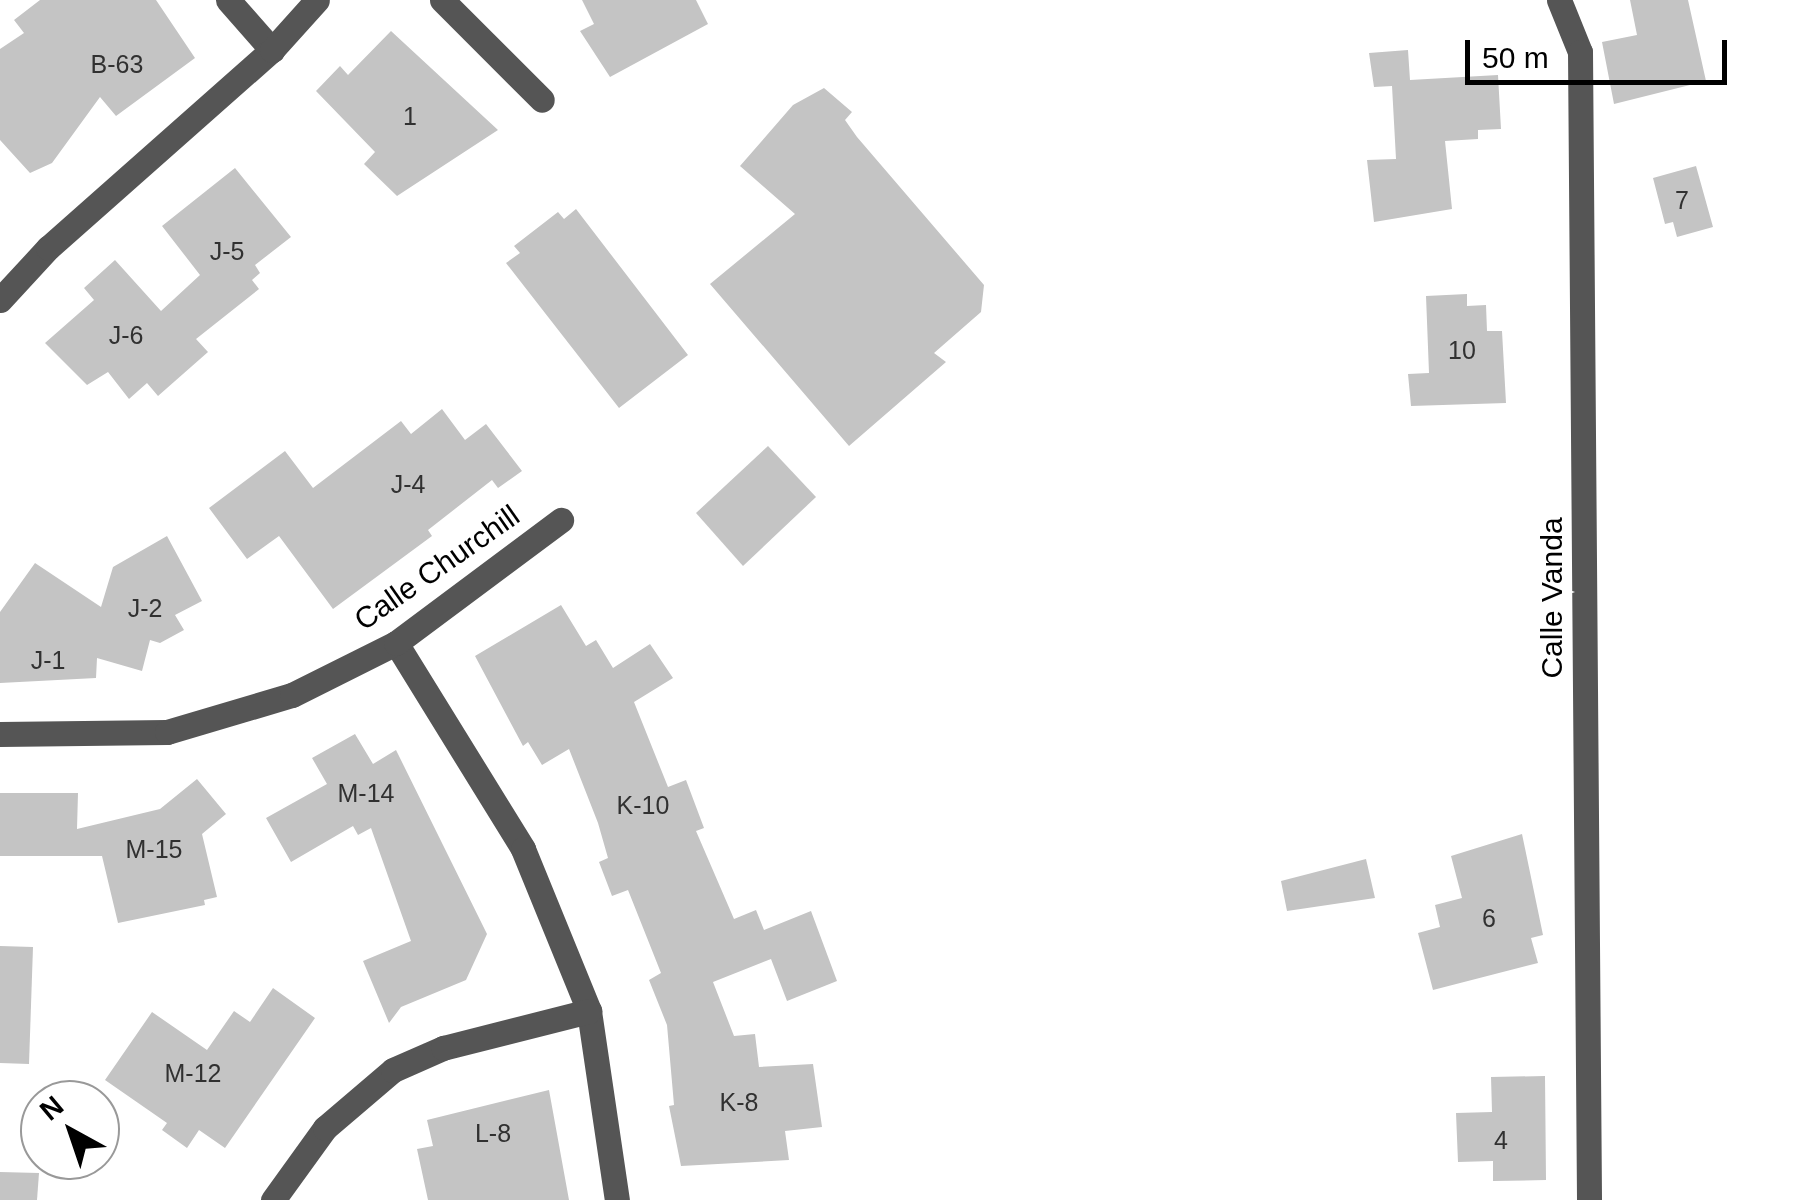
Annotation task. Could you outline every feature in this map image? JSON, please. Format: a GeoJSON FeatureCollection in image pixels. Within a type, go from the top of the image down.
{"type":"FeatureCollection","features":[{"type":"Feature","properties":{"kind":"street"},"geometry":{"type":"LineString","coordinates":[[228,0],[272,50]]}},
{"type":"Feature","properties":{"kind":"street"},"geometry":{"type":"LineString","coordinates":[[0,300],[48,248],[272,50],[317,0]]}},
{"type":"Feature","properties":{"kind":"street"},"geometry":{"type":"LineString","coordinates":[[442,0],[542,100]]}},
{"type":"Feature","properties":{"kind":"street","name":"Calle Vanda"},"geometry":{"type":"LineString","coordinates":[[1558,0],[1580,52],[1588,1200]]}},
{"type":"Feature","properties":{"kind":"street","name":"Calle Churchill"},"geometry":{"type":"LineString","coordinates":[[0,734],[166,732],[292,695],[396,643],[561,520]]}},
{"type":"Feature","properties":{"kind":"street"},"geometry":{"type":"LineString","coordinates":[[396,643],[523,848],[589,1011],[617,1200]]}},
{"type":"Feature","properties":{"kind":"street"},"geometry":{"type":"LineString","coordinates":[[272,1200],[324,1128],[394,1070],[443,1048],[589,1011]]}},
{"type":"Feature","properties":{"kind":"building"},"geometry":{"type":"Polygon","coordinates":[[[40,0],[156,0],[195,58],[116,116],[100,97],[52,163],[30,173],[0,140],[0,49],[24,33],[14,20],[40,0]]]}},
{"type":"Feature","properties":{"kind":"building"},"geometry":{"type":"Polygon","coordinates":[[[582,0],[696,0],[708,24],[610,77],[580,31],[594,24],[582,0]]]}},
{"type":"Feature","properties":{"kind":"building"},"geometry":{"type":"Polygon","coordinates":[[[1630,0],[1688,0],[1706,81],[1614,104],[1602,42],[1637,35],[1630,0]]]}},
{"type":"Feature","properties":{"kind":"building"},"geometry":{"type":"Polygon","coordinates":[[[391,31],[498,130],[397,196],[364,164],[375,152],[316,91],[340,66],[348,75],[391,31]]]}},
{"type":"Feature","properties":{"kind":"building"},"geometry":{"type":"Polygon","coordinates":[[[1408,50],[1410,80],[1498,75],[1501,129],[1478,130],[1478,139],[1445,141],[1452,209],[1374,222],[1367,160],[1396,159],[1392,86],[1374,87],[1369,53],[1408,50]]]}},
{"type":"Feature","properties":{"kind":"building"},"geometry":{"type":"Polygon","coordinates":[[[824,88],[852,112],[845,120],[857,137],[984,285],[981,312],[934,353],[946,362],[849,446],[710,284],[795,214],[740,166],[793,105],[824,88]]]}},
{"type":"Feature","properties":{"kind":"building"},"geometry":{"type":"Polygon","coordinates":[[[1696,166],[1713,227],[1677,237],[1673,222],[1665,224],[1653,178],[1696,166]]]}},
{"type":"Feature","properties":{"kind":"building"},"geometry":{"type":"Polygon","coordinates":[[[235,168],[291,237],[255,265],[260,273],[252,280],[259,289],[196,339],[208,352],[158,396],[147,383],[129,399],[108,372],[87,385],[45,343],[94,300],[84,288],[115,260],[161,311],[200,275],[162,226],[235,168]]]}},
{"type":"Feature","properties":{"kind":"building"},"geometry":{"type":"Polygon","coordinates":[[[576,209],[688,355],[619,408],[506,263],[520,253],[514,246],[558,212],[564,219],[576,209]]]}},
{"type":"Feature","properties":{"kind":"building"},"geometry":{"type":"Polygon","coordinates":[[[1467,294],[1467,306],[1486,305],[1487,331],[1502,331],[1506,403],[1411,406],[1408,374],[1429,373],[1426,296],[1467,294]]]}},
{"type":"Feature","properties":{"kind":"building"},"geometry":{"type":"Polygon","coordinates":[[[442,409],[465,440],[486,424],[522,471],[498,488],[492,480],[428,530],[432,536],[333,609],[279,536],[247,559],[209,508],[285,451],[313,488],[401,421],[411,434],[442,409]]]}},
{"type":"Feature","properties":{"kind":"building"},"geometry":{"type":"Polygon","coordinates":[[[768,446],[816,497],[743,566],[696,513],[768,446]]]}},
{"type":"Feature","properties":{"kind":"building"},"geometry":{"type":"Polygon","coordinates":[[[167,536],[202,601],[175,615],[184,630],[160,643],[150,640],[142,671],[97,658],[96,678],[0,683],[0,612],[35,563],[101,607],[113,567],[167,536]]]}},
{"type":"Feature","properties":{"kind":"building"},"geometry":{"type":"Polygon","coordinates":[[[561,605],[586,646],[596,640],[613,668],[650,644],[673,678],[634,702],[668,787],[686,780],[704,828],[696,831],[734,919],[756,910],[764,930],[811,911],[837,981],[787,1001],[771,959],[713,982],[734,1036],[755,1034],[759,1067],[813,1064],[822,1127],[785,1131],[789,1160],[681,1166],[669,1106],[674,1105],[667,1025],[649,980],[661,973],[628,890],[612,896],[599,862],[608,858],[598,823],[569,749],[542,765],[528,742],[523,746],[475,656],[561,605]]]}},
{"type":"Feature","properties":{"kind":"building"},"geometry":{"type":"Polygon","coordinates":[[[355,734],[373,764],[396,750],[487,934],[466,980],[401,1007],[389,1023],[363,961],[411,941],[371,828],[358,835],[353,826],[291,862],[266,818],[327,784],[312,758],[355,734]]]}},
{"type":"Feature","properties":{"kind":"building"},"geometry":{"type":"Polygon","coordinates":[[[197,779],[226,814],[202,834],[217,897],[204,900],[205,905],[118,923],[102,856],[0,856],[0,793],[78,793],[77,829],[160,809],[197,779]]]}},
{"type":"Feature","properties":{"kind":"building"},"geometry":{"type":"Polygon","coordinates":[[[1522,834],[1543,935],[1531,938],[1538,963],[1433,990],[1418,933],[1440,927],[1435,905],[1462,898],[1451,856],[1522,834]]]}},
{"type":"Feature","properties":{"kind":"building"},"geometry":{"type":"Polygon","coordinates":[[[1366,859],[1375,898],[1287,911],[1281,881],[1366,859]]]}},
{"type":"Feature","properties":{"kind":"building"},"geometry":{"type":"Polygon","coordinates":[[[0,946],[33,947],[29,1064],[0,1063],[0,946]]]}},
{"type":"Feature","properties":{"kind":"building"},"geometry":{"type":"Polygon","coordinates":[[[273,988],[315,1018],[225,1148],[199,1130],[187,1148],[162,1130],[167,1123],[120,1090],[120,1080],[105,1080],[152,1012],[207,1050],[234,1011],[250,1022],[273,988]]]}},
{"type":"Feature","properties":{"kind":"building"},"geometry":{"type":"Polygon","coordinates":[[[1545,1076],[1546,1180],[1493,1181],[1493,1161],[1458,1162],[1456,1113],[1492,1112],[1491,1077],[1545,1076]]]}},
{"type":"Feature","properties":{"kind":"building"},"geometry":{"type":"Polygon","coordinates":[[[549,1090],[569,1200],[428,1200],[417,1149],[433,1146],[427,1120],[549,1090]]]}},
{"type":"Feature","properties":{"kind":"building"},"geometry":{"type":"Polygon","coordinates":[[[0,1172],[20,1173],[20,1180],[38,1180],[37,1200],[0,1200],[0,1172]]]}}]}
